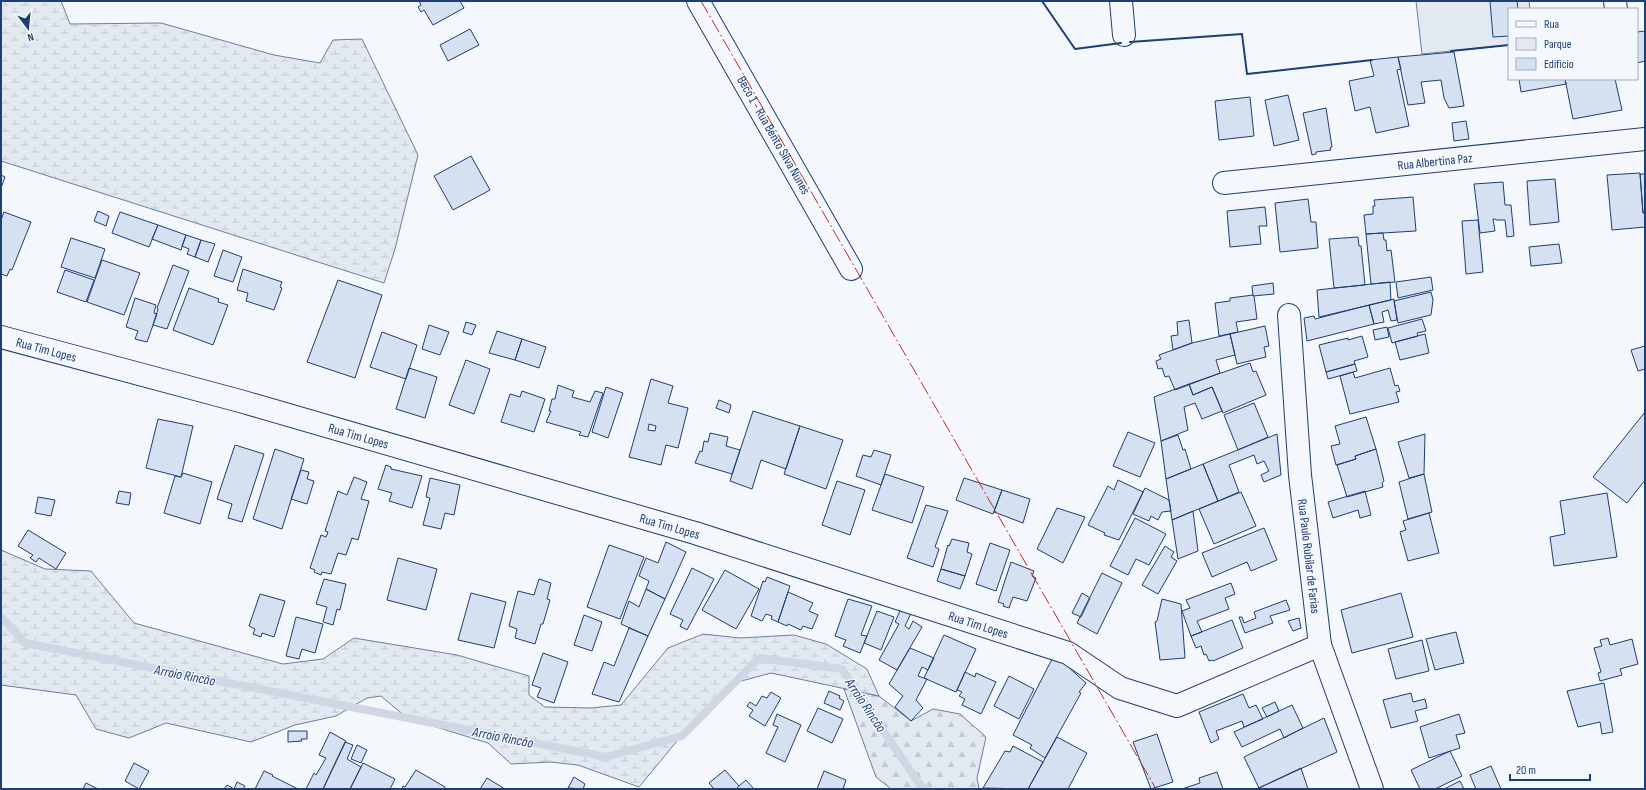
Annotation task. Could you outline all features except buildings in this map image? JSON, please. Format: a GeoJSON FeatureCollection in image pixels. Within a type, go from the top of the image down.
{"type":"FeatureCollection","features":[{"type":"Feature","properties":{"kind":"street","name":"Beco 1 - Rua Bento Silva Nunes"},"geometry":{"type":"LineString","coordinates":[[698,1],[851,269]]}},
{"type":"Feature","properties":{"kind":"street"},"geometry":{"type":"LineString","coordinates":[[1121,1],[1124,35]]}},
{"type":"Feature","properties":{"kind":"street","name":"Rua Albertina Paz"},"geometry":{"type":"LineString","coordinates":[[1224,184],[1645,139]]}},
{"type":"Feature","properties":{"kind":"street","name":"Rua Paulo Rubilar de Farias"},"geometry":{"type":"LineString","coordinates":[[1289,315],[1300,475],[1320,645],[1372,789]]}},
{"type":"Feature","properties":{"kind":"street","name":"Rua Tim Lopes"},"geometry":{"type":"LineString","coordinates":[[1,338],[240,401],[695,533],[1068,653],[1120,688],[1177,706],[1320,645]]}},
{"type":"Feature","properties":{"kind":"green space"},"geometry":{"type":"Polygon","coordinates":[[[1,1],[61,1],[70,24],[161,23],[274,55],[320,63],[333,40],[362,39],[418,155],[395,249],[384,283],[1,161],[1,1]]]}},
{"type":"Feature","properties":{"kind":"green space"},"geometry":{"type":"Polygon","coordinates":[[[1416,1],[1529,1],[1530,8],[1508,8],[1508,45],[1422,54],[1416,1]]]}},
{"type":"Feature","properties":{"kind":"green space"},"geometry":{"type":"Polygon","coordinates":[[[1,550],[45,569],[91,571],[134,623],[283,664],[323,659],[354,638],[457,655],[529,676],[529,695],[545,707],[591,708],[621,705],[668,648],[703,634],[740,638],[794,635],[826,644],[867,669],[879,696],[771,673],[734,683],[700,713],[639,787],[578,765],[550,762],[511,764],[488,743],[407,718],[381,696],[367,698],[336,716],[295,725],[251,742],[166,723],[129,738],[96,729],[76,695],[1,685],[1,550]]]}},
{"type":"Feature","properties":{"kind":"green space"},"geometry":{"type":"Polygon","coordinates":[[[844,689],[879,696],[911,721],[933,709],[960,714],[986,737],[977,778],[979,789],[891,789],[876,777],[844,689]]]}},
{"type":"Feature","properties":{"kind":"waterway","name":"Arroio Rincão"},"geometry":{"type":"LineString","coordinates":[[1,617],[25,643],[606,757],[682,736],[759,658],[842,669],[920,785],[926,789]]}},
{"type":"Feature","properties":{"kind":"wall"},"geometry":{"type":"LineString","coordinates":[[1042,1],[1075,49],[1121,43]]}},
{"type":"Feature","properties":{"kind":"wall"},"geometry":{"type":"LineString","coordinates":[[1130,42],[1242,34],[1247,74],[1372,60]]}},
{"type":"Feature","properties":{"kind":"wall"},"geometry":{"type":"LineString","coordinates":[[1451,51],[1508,45]]}},
{"type":"Feature","properties":{"kind":"power"},"geometry":{"type":"LineString","coordinates":[[701,1],[1156,789]]}}]}
